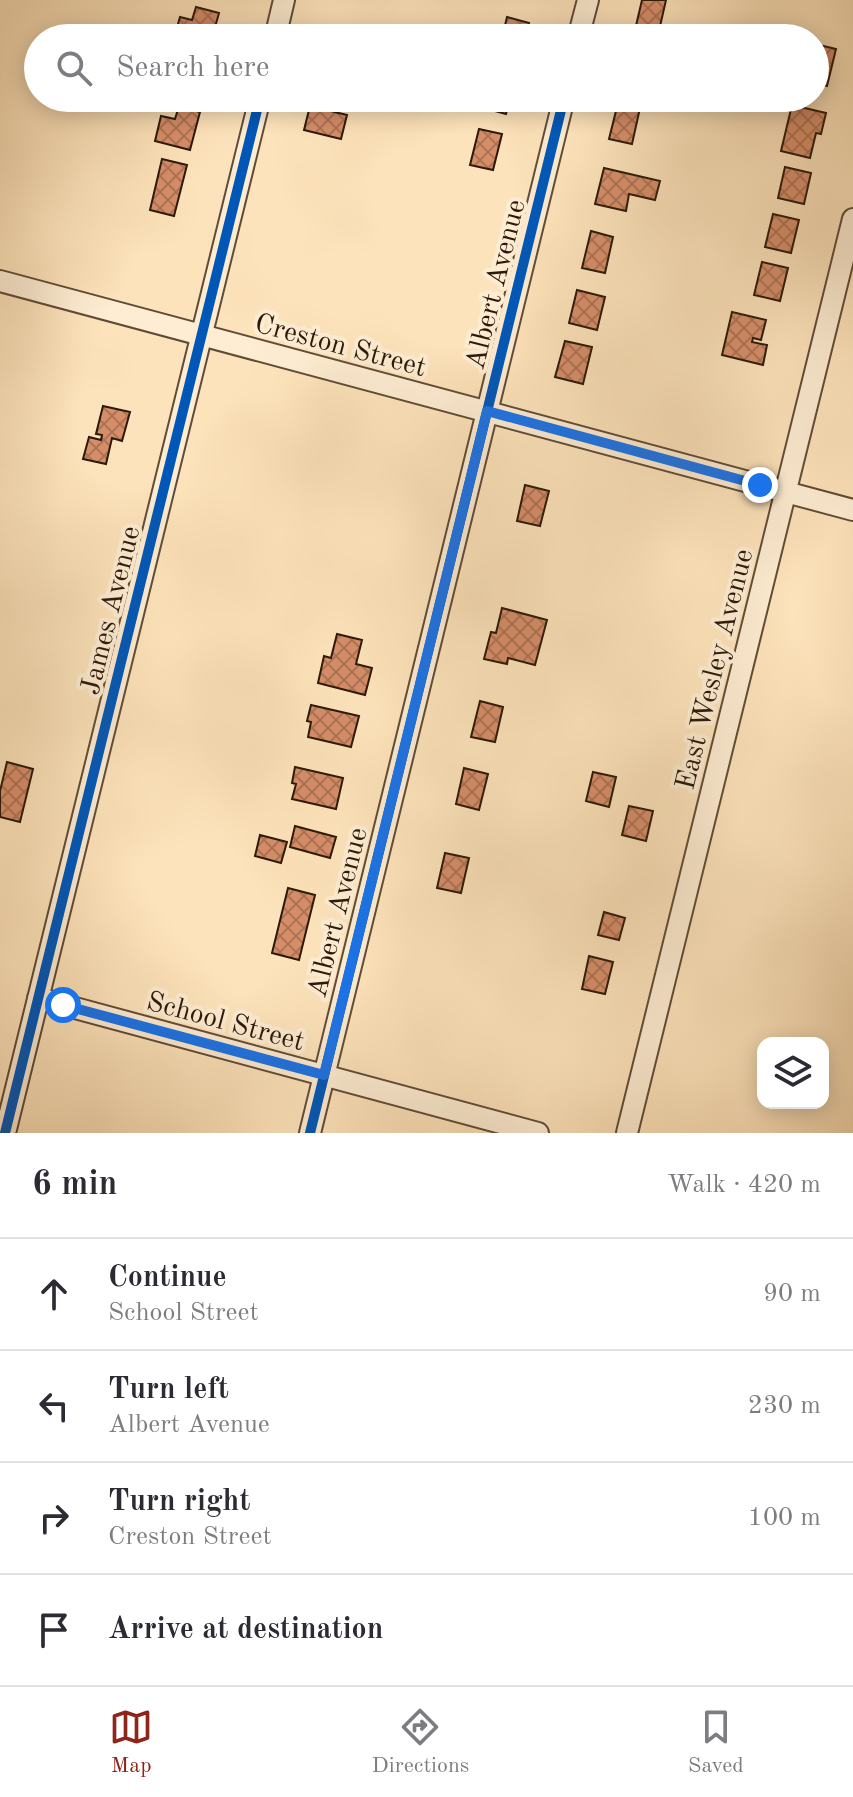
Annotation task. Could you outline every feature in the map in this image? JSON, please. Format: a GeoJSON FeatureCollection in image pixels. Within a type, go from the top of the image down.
{"type":"FeatureCollection","features":[{"type":"Feature","properties":{"kind":"street"},"geometry":{"type":"LineString","coordinates":[[278,24],[284,0]]}},
{"type":"Feature","properties":{"kind":"street"},"geometry":{"type":"LineString","coordinates":[[582,24],[588,0]]}},
{"type":"Feature","properties":{"kind":"street","name":"James Avenue"},"geometry":{"type":"LineString","coordinates":[[5,1133],[257,112]]}},
{"type":"Feature","properties":{"kind":"street","name":"Albert Avenue"},"geometry":{"type":"LineString","coordinates":[[310,1133],[561,112]]}},
{"type":"Feature","properties":{"kind":"street","name":"East Wesley Avenue"},"geometry":{"type":"LineString","coordinates":[[627,1133],[853,219]]}},
{"type":"Feature","properties":{"kind":"street","name":"Creston Street"},"geometry":{"type":"LineString","coordinates":[[0,281],[853,510]]}},
{"type":"Feature","properties":{"kind":"street","name":"School Street"},"geometry":{"type":"LineString","coordinates":[[38,998],[538,1133]]}},
{"type":"Feature","properties":{"kind":"building"},"geometry":{"type":"Polygon","coordinates":[[[642,0],[666,0],[661,24],[636,24],[642,0]]]}},
{"type":"Feature","properties":{"kind":"building"},"geometry":{"type":"Polygon","coordinates":[[[196,7],[219,13],[216,24],[178,24],[180,17],[192,20],[196,7]]]}},
{"type":"Feature","properties":{"kind":"building"},"geometry":{"type":"Polygon","coordinates":[[[507,17],[529,23],[529,24],[505,24],[507,17]]]}},
{"type":"Feature","properties":{"kind":"building"},"geometry":{"type":"Polygon","coordinates":[[[829,47],[836,49],[829,78],[829,47]]]}},
{"type":"Feature","properties":{"kind":"building"},"geometry":{"type":"Polygon","coordinates":[[[177,112],[200,112],[190,150],[155,141],[161,116],[175,119],[177,112]]]}},
{"type":"Feature","properties":{"kind":"building"},"geometry":{"type":"Polygon","coordinates":[[[308,112],[347,115],[341,139],[304,130],[308,112]]]}},
{"type":"Feature","properties":{"kind":"building"},"geometry":{"type":"Polygon","coordinates":[[[616,112],[639,112],[632,144],[609,139],[616,112]]]}},
{"type":"Feature","properties":{"kind":"building"},"geometry":{"type":"Polygon","coordinates":[[[790,112],[826,113],[821,134],[816,133],[810,158],[781,151],[790,112]]]}},
{"type":"Feature","properties":{"kind":"building"},"geometry":{"type":"Polygon","coordinates":[[[479,129],[502,134],[493,170],[470,165],[479,129]]]}},
{"type":"Feature","properties":{"kind":"building"},"geometry":{"type":"Polygon","coordinates":[[[162,159],[187,165],[174,216],[150,210],[162,159]]]}},
{"type":"Feature","properties":{"kind":"building"},"geometry":{"type":"Polygon","coordinates":[[[785,167],[811,173],[804,204],[778,198],[785,167]]]}},
{"type":"Feature","properties":{"kind":"building"},"geometry":{"type":"Polygon","coordinates":[[[604,168],[660,181],[655,200],[629,194],[626,211],[595,204],[604,168]]]}},
{"type":"Feature","properties":{"kind":"building"},"geometry":{"type":"Polygon","coordinates":[[[773,214],[799,220],[791,253],[765,247],[773,214]]]}},
{"type":"Feature","properties":{"kind":"building"},"geometry":{"type":"Polygon","coordinates":[[[591,231],[613,237],[605,273],[582,268],[591,231]]]}},
{"type":"Feature","properties":{"kind":"building"},"geometry":{"type":"Polygon","coordinates":[[[762,262],[788,268],[780,301],[754,295],[762,262]]]}},
{"type":"Feature","properties":{"kind":"building"},"geometry":{"type":"Polygon","coordinates":[[[577,290],[605,297],[597,330],[569,323],[577,290]]]}},
{"type":"Feature","properties":{"kind":"building"},"geometry":{"type":"Polygon","coordinates":[[[732,312],[766,320],[761,340],[753,338],[752,342],[767,345],[763,365],[722,355],[732,312]]]}},
{"type":"Feature","properties":{"kind":"building"},"geometry":{"type":"Polygon","coordinates":[[[565,341],[592,347],[583,384],[555,377],[565,341]]]}},
{"type":"Feature","properties":{"kind":"building"},"geometry":{"type":"Polygon","coordinates":[[[103,406],[130,412],[122,441],[112,438],[106,464],[83,459],[89,437],[101,440],[102,435],[96,434],[103,406]]]}},
{"type":"Feature","properties":{"kind":"building"},"geometry":{"type":"Polygon","coordinates":[[[525,485],[549,491],[540,526],[517,521],[525,485]]]}},
{"type":"Feature","properties":{"kind":"building"},"geometry":{"type":"Polygon","coordinates":[[[502,608],[547,620],[535,665],[508,658],[507,664],[484,659],[491,632],[496,633],[502,608]]]}},
{"type":"Feature","properties":{"kind":"building"},"geometry":{"type":"Polygon","coordinates":[[[337,634],[362,640],[356,664],[372,668],[365,695],[318,683],[324,656],[331,658],[337,634]]]}},
{"type":"Feature","properties":{"kind":"building"},"geometry":{"type":"Polygon","coordinates":[[[480,701],[503,707],[495,742],[471,737],[480,701]]]}},
{"type":"Feature","properties":{"kind":"building"},"geometry":{"type":"Polygon","coordinates":[[[311,705],[359,716],[351,747],[308,737],[311,722],[307,721],[311,705]]]}},
{"type":"Feature","properties":{"kind":"building"},"geometry":{"type":"Polygon","coordinates":[[[7,762],[33,769],[20,822],[0,817],[0,791],[7,762]]]}},
{"type":"Feature","properties":{"kind":"building"},"geometry":{"type":"Polygon","coordinates":[[[295,767],[343,778],[336,809],[292,799],[296,784],[292,783],[295,767]]]}},
{"type":"Feature","properties":{"kind":"building"},"geometry":{"type":"Polygon","coordinates":[[[464,768],[488,774],[479,810],[456,804],[464,768]]]}},
{"type":"Feature","properties":{"kind":"building"},"geometry":{"type":"Polygon","coordinates":[[[593,772],[616,777],[609,807],[586,801],[593,772]]]}},
{"type":"Feature","properties":{"kind":"building"},"geometry":{"type":"Polygon","coordinates":[[[629,806],[653,811],[646,841],[622,835],[629,806]]]}},
{"type":"Feature","properties":{"kind":"building"},"geometry":{"type":"Polygon","coordinates":[[[295,826],[336,837],[330,858],[290,847],[295,826]]]}},
{"type":"Feature","properties":{"kind":"building"},"geometry":{"type":"Polygon","coordinates":[[[260,835],[287,842],[281,863],[255,856],[260,835]]]}},
{"type":"Feature","properties":{"kind":"building"},"geometry":{"type":"Polygon","coordinates":[[[445,853],[469,858],[461,893],[437,888],[445,853]]]}},
{"type":"Feature","properties":{"kind":"building"},"geometry":{"type":"Polygon","coordinates":[[[288,888],[315,895],[299,960],[272,953],[288,888]]]}},
{"type":"Feature","properties":{"kind":"building"},"geometry":{"type":"Polygon","coordinates":[[[604,912],[625,918],[619,940],[598,935],[604,912]]]}},
{"type":"Feature","properties":{"kind":"building"},"geometry":{"type":"Polygon","coordinates":[[[589,956],[613,962],[605,994],[582,989],[589,956]]]}},
{"type":"Feature","properties":{"kind":"cycle path"},"geometry":{"type":"LineString","coordinates":[[5,1133],[257,112]]}},
{"type":"Feature","properties":{"kind":"cycle path"},"geometry":{"type":"LineString","coordinates":[[310,1133],[561,112]]}},
{"type":"Feature","properties":{"kind":"route"},"geometry":{"type":"LineString","coordinates":[[63,1005],[324,1075],[487,411],[760,485]]}}]}
